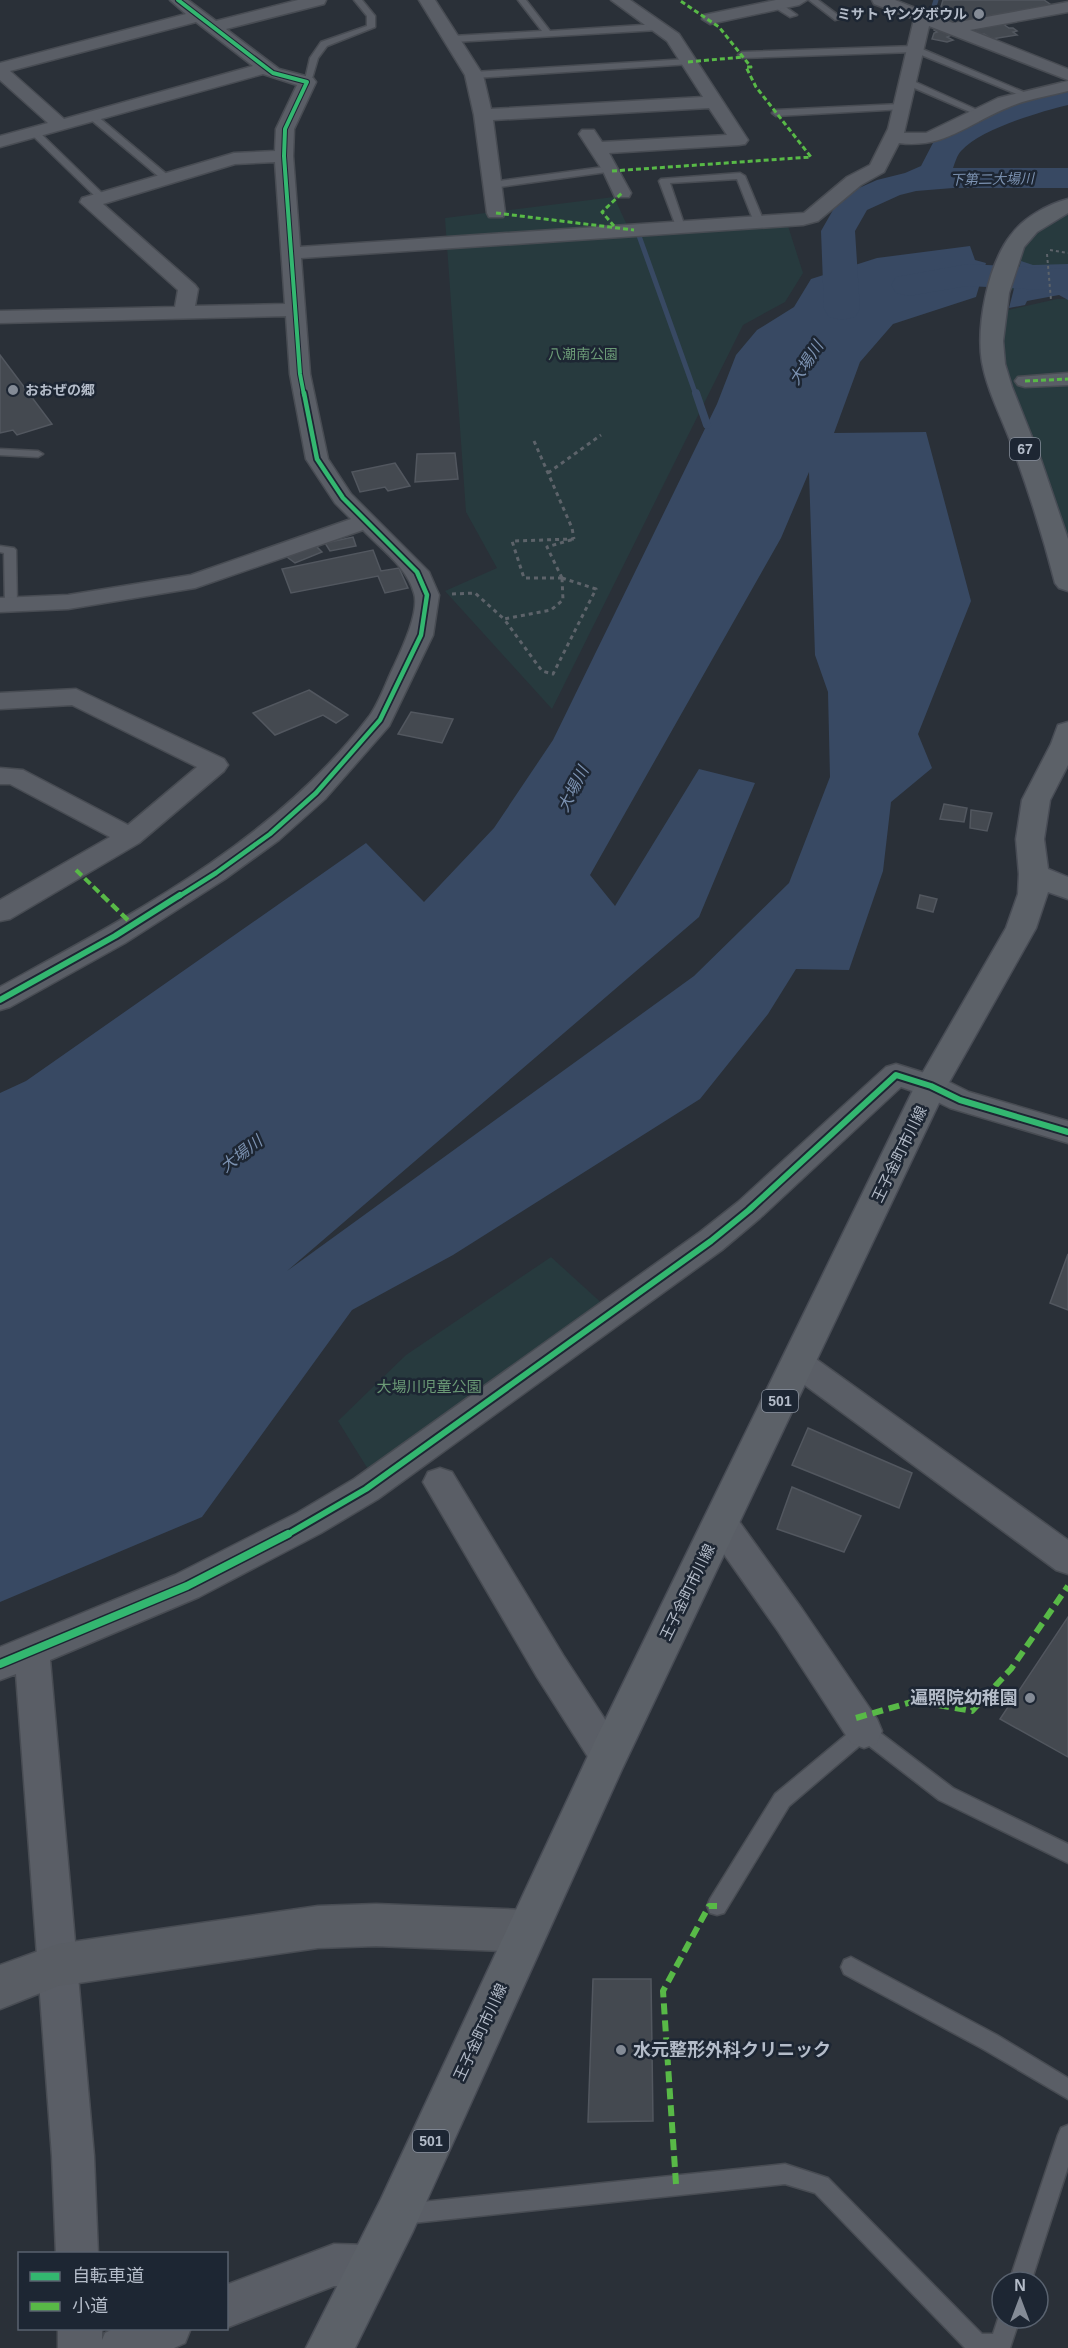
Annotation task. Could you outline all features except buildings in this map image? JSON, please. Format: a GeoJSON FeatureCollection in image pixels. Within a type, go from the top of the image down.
{"type":"FeatureCollection","features":[{"type":"Feature","properties":{"kind":"main road","name":"67"},"geometry":{"type":"LineString","coordinates":[[1068,205],[1031,226],[1017,240],[1007,259],[994,314],[992,353],[1068,583]]}},
{"type":"Feature","properties":{"kind":"main road","name":"王子金町市川線"},"geometry":{"type":"LineString","coordinates":[[330,2348],[369,2266],[397,2215],[608,1756],[931,1086],[1021,928],[1033,894],[1051,876],[1029,839],[1036,800],[1065,744],[1068,731]]}},
{"type":"Feature","properties":{"kind":"main road"},"geometry":{"type":"LineString","coordinates":[[1051,876],[1068,889]]}},
{"type":"Feature","properties":{"kind":"street"},"geometry":{"type":"LineString","coordinates":[[0,1000],[115,936],[216,873],[270,834],[316,793],[380,720],[421,635],[427,595],[417,572],[365,522],[337,489],[317,459],[300,374],[284,156],[285,129],[308,82],[273,73],[178,0]]}},
{"type":"Feature","properties":{"kind":"street"},"geometry":{"type":"LineString","coordinates":[[213,27],[318,0]]}},
{"type":"Feature","properties":{"kind":"street"},"geometry":{"type":"LineString","coordinates":[[427,0],[474,75],[483,115],[496,213]]}},
{"type":"Feature","properties":{"kind":"street"},"geometry":{"type":"LineString","coordinates":[[597,148],[739,140],[673,39],[619,0]]}},
{"type":"Feature","properties":{"kind":"street"},"geometry":{"type":"LineString","coordinates":[[880,0],[1068,75]]}},
{"type":"Feature","properties":{"kind":"street"},"geometry":{"type":"LineString","coordinates":[[710,19],[777,5],[796,8]]}},
{"type":"Feature","properties":{"kind":"street"},"geometry":{"type":"LineString","coordinates":[[953,28],[1068,7]]}},
{"type":"Feature","properties":{"kind":"street"},"geometry":{"type":"LineString","coordinates":[[0,70],[198,16]]}},
{"type":"Feature","properties":{"kind":"street"},"geometry":{"type":"LineString","coordinates":[[292,253],[812,217],[854,181],[877,168],[897,129],[923,17]]}},
{"type":"Feature","properties":{"kind":"street"},"geometry":{"type":"LineString","coordinates":[[0,142],[266,68]]}},
{"type":"Feature","properties":{"kind":"street"},"geometry":{"type":"LineString","coordinates":[[0,70],[61,124]]}},
{"type":"Feature","properties":{"kind":"street"},"geometry":{"type":"LineString","coordinates":[[892,136],[918,140],[932,138],[980,114],[1027,95],[1068,86]]}},
{"type":"Feature","properties":{"kind":"street"},"geometry":{"type":"LineString","coordinates":[[483,115],[714,102]]}},
{"type":"Feature","properties":{"kind":"street"},"geometry":{"type":"LineString","coordinates":[[573,110],[611,169],[622,194]]}},
{"type":"Feature","properties":{"kind":"street"},"geometry":{"type":"LineString","coordinates":[[184,312],[188,290],[89,202],[234,159],[284,156]]}},
{"type":"Feature","properties":{"kind":"street"},"geometry":{"type":"LineString","coordinates":[[0,317],[294,310]]}},
{"type":"Feature","properties":{"kind":"street"},"geometry":{"type":"LineString","coordinates":[[1025,381],[1068,379]]}},
{"type":"Feature","properties":{"kind":"street"},"geometry":{"type":"LineString","coordinates":[[6,605],[78,600],[195,580],[365,522]]}},
{"type":"Feature","properties":{"kind":"street"},"geometry":{"type":"LineString","coordinates":[[0,701],[76,697],[215,765],[129,837],[5,904]]}},
{"type":"Feature","properties":{"kind":"street"},"geometry":{"type":"LineString","coordinates":[[0,776],[14,776],[129,837]]}},
{"type":"Feature","properties":{"kind":"street"},"geometry":{"type":"LineString","coordinates":[[77,2252],[73,2156],[58,1965],[16,1658],[187,1586],[309,1523],[366,1489],[711,1241],[749,1210],[896,1075],[931,1086],[960,1100],[1068,1132]]}},
{"type":"Feature","properties":{"kind":"street"},"geometry":{"type":"LineString","coordinates":[[798,1363],[1068,1559]]}},
{"type":"Feature","properties":{"kind":"street"},"geometry":{"type":"LineString","coordinates":[[440,1482],[550,1666],[608,1756]]}},
{"type":"Feature","properties":{"kind":"street"},"geometry":{"type":"LineString","coordinates":[[721,1523],[790,1620],[864,1731]]}},
{"type":"Feature","properties":{"kind":"street"},"geometry":{"type":"LineString","coordinates":[[0,1987],[58,1965],[318,1927],[376,1924],[526,1931]]}},
{"type":"Feature","properties":{"kind":"street"},"geometry":{"type":"LineString","coordinates":[[228,2306],[334,2265],[369,2266]]}},
{"type":"Feature","properties":{"kind":"street"},"geometry":{"type":"LineString","coordinates":[[80,2330],[80,2348]]}},
{"type":"Feature","properties":{"kind":"street"},"geometry":{"type":"LineString","coordinates":[[120,2348],[165,2330]]}},
{"type":"Feature","properties":{"kind":"lane"},"geometry":{"type":"LineString","coordinates":[[308,82],[314,59],[320,48],[330,39],[371,27],[371,16],[358,0]]}},
{"type":"Feature","properties":{"kind":"lane"},"geometry":{"type":"LineString","coordinates":[[522,0],[547,33]]}},
{"type":"Feature","properties":{"kind":"lane"},"geometry":{"type":"LineString","coordinates":[[813,0],[838,18]]}},
{"type":"Feature","properties":{"kind":"lane"},"geometry":{"type":"LineString","coordinates":[[453,39],[658,27]]}},
{"type":"Feature","properties":{"kind":"lane"},"geometry":{"type":"LineString","coordinates":[[742,55],[915,49],[1027,95]]}},
{"type":"Feature","properties":{"kind":"lane"},"geometry":{"type":"LineString","coordinates":[[474,75],[688,62]]}},
{"type":"Feature","properties":{"kind":"lane"},"geometry":{"type":"LineString","coordinates":[[908,82],[980,114]]}},
{"type":"Feature","properties":{"kind":"lane"},"geometry":{"type":"LineString","coordinates":[[776,113],[901,107]]}},
{"type":"Feature","properties":{"kind":"lane"},"geometry":{"type":"LineString","coordinates":[[93,117],[167,179]]}},
{"type":"Feature","properties":{"kind":"lane"},"geometry":{"type":"LineString","coordinates":[[34,132],[102,198]]}},
{"type":"Feature","properties":{"kind":"lane"},"geometry":{"type":"LineString","coordinates":[[492,184],[611,169]]}},
{"type":"Feature","properties":{"kind":"lane"},"geometry":{"type":"LineString","coordinates":[[680,227],[664,181],[740,176],[759,222]]}},
{"type":"Feature","properties":{"kind":"lane"},"geometry":{"type":"LineString","coordinates":[[0,452],[38,454]]}},
{"type":"Feature","properties":{"kind":"lane"},"geometry":{"type":"LineString","coordinates":[[0,549],[10,550],[6,605]]}},
{"type":"Feature","properties":{"kind":"lane"},"geometry":{"type":"LineString","coordinates":[[717,1906],[782,1800],[864,1731],[946,1794],[1068,1854]]}},
{"type":"Feature","properties":{"kind":"lane"},"geometry":{"type":"LineString","coordinates":[[851,1967],[990,2042],[1068,2089]]}},
{"type":"Feature","properties":{"kind":"lane"},"geometry":{"type":"LineString","coordinates":[[1024,2270],[1068,2135]]}},
{"type":"Feature","properties":{"kind":"lane"},"geometry":{"type":"LineString","coordinates":[[397,2215],[785,2174],[821,2185],[978,2345],[1000,2345],[1005,2330]]}},
{"type":"Feature","properties":{"kind":"path"},"geometry":{"type":"LineString","coordinates":[[1050,250],[1068,253]]}},
{"type":"Feature","properties":{"kind":"path"},"geometry":{"type":"LineString","coordinates":[[1047,254],[1051,300]]}},
{"type":"Feature","properties":{"kind":"path"},"geometry":{"type":"LineString","coordinates":[[548,473],[601,435]]}},
{"type":"Feature","properties":{"kind":"path"},"geometry":{"type":"LineString","coordinates":[[534,441],[572,528],[574,539]]}},
{"type":"Feature","properties":{"kind":"path"},"geometry":{"type":"LineString","coordinates":[[504,619],[551,610],[563,600],[562,578],[547,547],[574,539]]}},
{"type":"Feature","properties":{"kind":"path"},"geometry":{"type":"LineString","coordinates":[[427,595],[475,594],[504,619],[542,671],[553,674],[596,589],[562,578],[524,578],[512,541],[574,539]]}},
{"type":"Feature","properties":{"kind":"green space","name":"八潮南公園"},"geometry":{"type":"Polygon","coordinates":[[[614,197],[632,236],[788,226],[803,273],[785,302],[743,325],[552,709],[445,591],[497,568],[466,512],[445,218],[614,197]]]}},
{"type":"Feature","properties":{"kind":"green space"},"geometry":{"type":"Polygon","coordinates":[[[1068,211],[1068,287],[1007,290],[1015,251],[1041,228],[1068,211]]]}},
{"type":"Feature","properties":{"kind":"green space"},"geometry":{"type":"Polygon","coordinates":[[[1057,299],[1068,299],[1068,560],[1001,365],[1004,311],[1057,299]]]}},
{"type":"Feature","properties":{"kind":"green space","name":"大場川児童公園"},"geometry":{"type":"Polygon","coordinates":[[[551,1257],[606,1307],[371,1474],[338,1421],[406,1355],[551,1257]]]}},
{"type":"Feature","properties":{"kind":"water"},"geometry":{"type":"Polygon","coordinates":[[[970,246],[975,260],[986,263],[976,297],[893,324],[860,362],[834,433],[926,432],[971,601],[918,734],[932,768],[891,802],[883,871],[849,970],[796,969],[768,1014],[700,1099],[453,1255],[352,1310],[202,1517],[0,1602],[0,1093],[26,1081],[366,843],[424,902],[494,828],[553,740],[717,404],[736,355],[757,330],[794,307],[811,279],[877,258],[970,246]],[[809,472],[781,538],[590,875],[615,906],[699,769],[755,783],[699,917],[287,1271],[694,976],[789,883],[830,777],[828,692],[815,655],[809,472]]]}},
{"type":"Feature","properties":{"kind":"water"},"geometry":{"type":"Polygon","coordinates":[[[1021,261],[1033,265],[1068,264],[1068,300],[1059,295],[1027,301],[1025,305],[1009,308],[1021,261]]]}},
{"type":"Feature","properties":{"kind":"waterway"},"geometry":{"type":"LineString","coordinates":[[928,26],[936,0]]}},
{"type":"Feature","properties":{"kind":"waterway","name":"下第二大場川"},"geometry":{"type":"LineString","coordinates":[[916,181],[934,172],[947,146],[975,127],[1029,105],[1068,95]]}},
{"type":"Feature","properties":{"kind":"waterway","name":"下第二大場川"},"geometry":{"type":"LineString","coordinates":[[916,181],[953,178],[1068,178]]}},
{"type":"Feature","properties":{"kind":"waterway","name":"下第二大場川"},"geometry":{"type":"LineString","coordinates":[[842,309],[838,231],[853,203],[889,187],[916,181]]}},
{"type":"Feature","properties":{"kind":"waterway"},"geometry":{"type":"LineString","coordinates":[[638,233],[696,395]]}},
{"type":"Feature","properties":{"kind":"waterway","name":"大場川"},"geometry":{"type":"LineString","coordinates":[[909,285],[967,275],[1068,280]]}},
{"type":"Feature","properties":{"kind":"waterway"},"geometry":{"type":"LineString","coordinates":[[696,393],[707,425]]}},
{"type":"Feature","properties":{"kind":"marked path"},"geometry":{"type":"LineString","coordinates":[[612,171],[811,157],[756,87],[746,67],[751,67],[719,27],[679,0]]}},
{"type":"Feature","properties":{"kind":"marked path"},"geometry":{"type":"LineString","coordinates":[[688,62],[743,57]]}},
{"type":"Feature","properties":{"kind":"marked path"},"geometry":{"type":"LineString","coordinates":[[614,226],[602,212],[622,193]]}},
{"type":"Feature","properties":{"kind":"marked path"},"geometry":{"type":"LineString","coordinates":[[496,213],[634,230]]}},
{"type":"Feature","properties":{"kind":"marked path"},"geometry":{"type":"LineString","coordinates":[[1025,381],[1068,379]]}},
{"type":"Feature","properties":{"kind":"marked path"},"geometry":{"type":"LineString","coordinates":[[76,870],[133,925]]}},
{"type":"Feature","properties":{"kind":"marked path"},"geometry":{"type":"LineString","coordinates":[[856,1718],[915,1701],[972,1711],[1011,1669],[1068,1586]]}},
{"type":"Feature","properties":{"kind":"marked path"},"geometry":{"type":"LineString","coordinates":[[676,2184],[663,1991],[709,1906],[717,1906]]}},
{"type":"Feature","properties":{"kind":"cycle path"},"geometry":{"type":"LineString","coordinates":[[0,1000],[115,936],[216,873],[270,834],[316,793],[380,720],[421,635],[427,595],[417,572],[343,498],[317,459],[300,374],[284,156],[285,129],[307,82],[273,73],[178,0]]}},
{"type":"Feature","properties":{"kind":"cycle path"},"geometry":{"type":"LineString","coordinates":[[0,1664],[187,1586],[309,1523],[366,1489],[711,1241],[749,1210],[896,1075],[931,1086],[960,1100],[1068,1132]]}},
{"type":"Feature","properties":{"kind":"place","name":"ミサト ヤングボウル"},"geometry":{"type":"Point","coordinates":[979,14]}},
{"type":"Feature","properties":{"kind":"place","name":"おおぜの郷"},"geometry":{"type":"Point","coordinates":[13,390]}},
{"type":"Feature","properties":{"kind":"place","name":"遍照院幼稚園"},"geometry":{"type":"Point","coordinates":[1030,1698]}},
{"type":"Feature","properties":{"kind":"place","name":"水元整形外科クリニック"},"geometry":{"type":"Point","coordinates":[621,2050]}}]}
